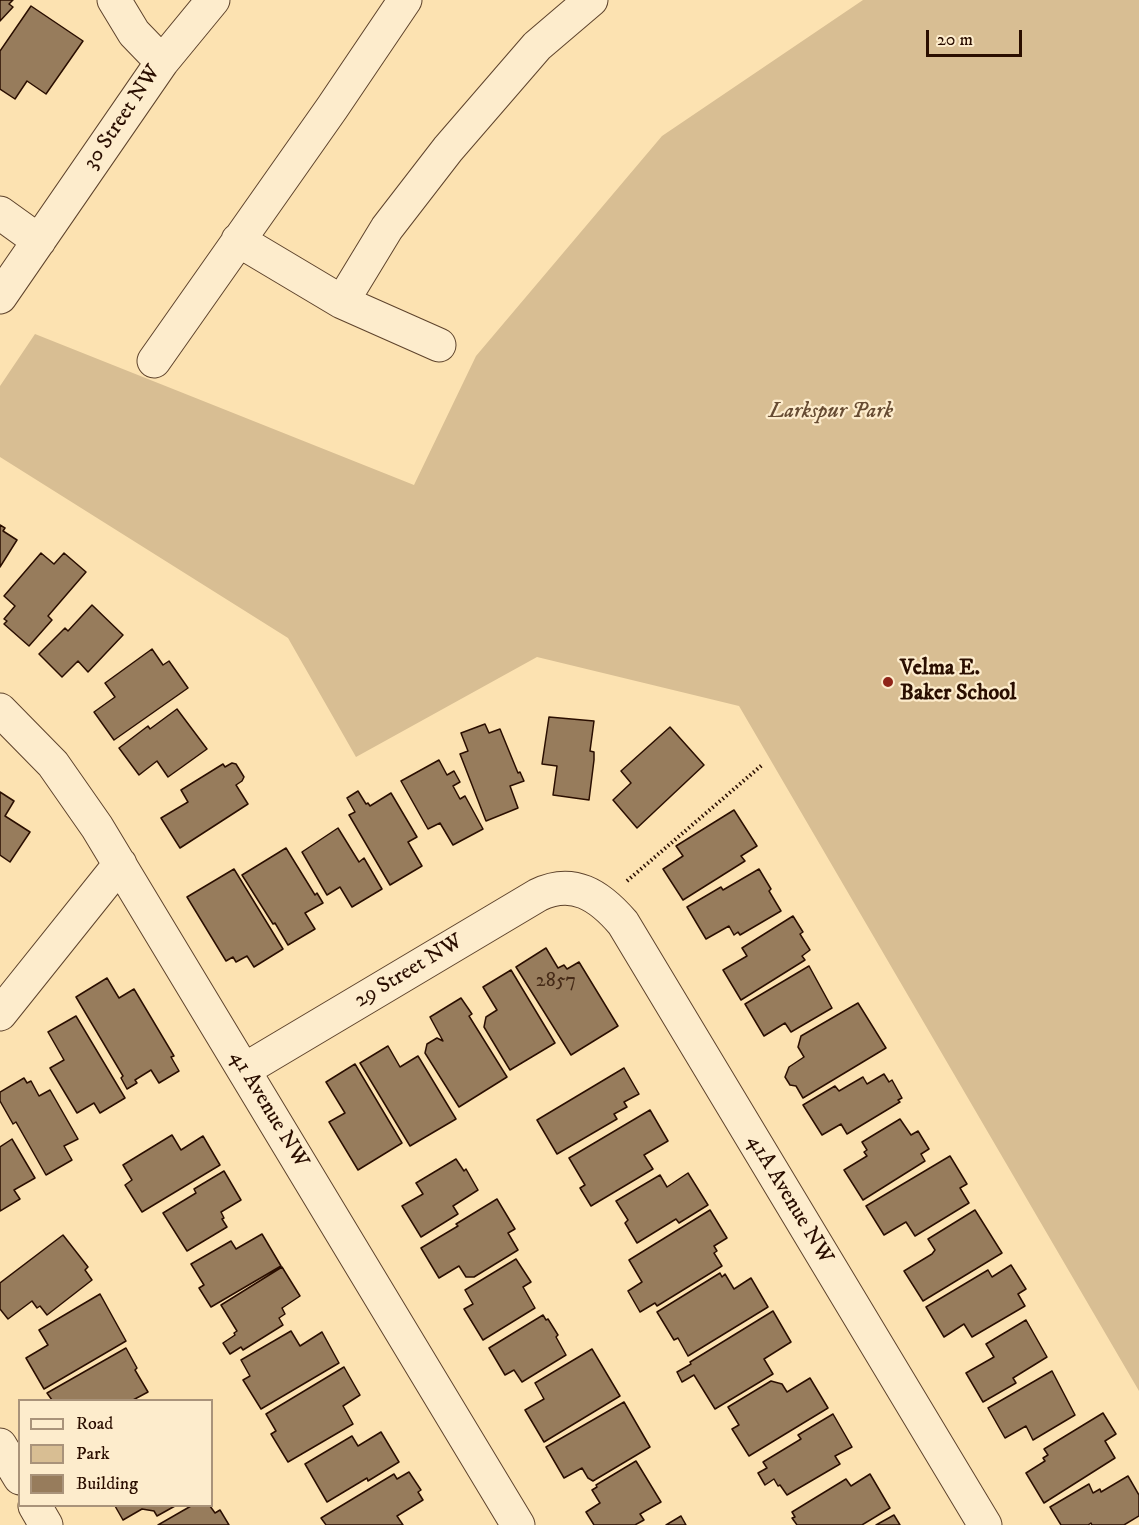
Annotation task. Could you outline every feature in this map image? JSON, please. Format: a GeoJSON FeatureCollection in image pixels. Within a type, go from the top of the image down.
{"type":"FeatureCollection","features":[{"type":"Feature","properties":{"kind":"street"},"geometry":{"type":"LineString","coordinates":[[114,0],[134,33],[162,62]]}},
{"type":"Feature","properties":{"kind":"street","name":"30 Street NW"},"geometry":{"type":"LineString","coordinates":[[0,297],[162,62],[213,0]]}},
{"type":"Feature","properties":{"kind":"street"},"geometry":{"type":"LineString","coordinates":[[342,302],[387,228],[448,149],[537,46],[591,0]]}},
{"type":"Feature","properties":{"kind":"street"},"geometry":{"type":"LineString","coordinates":[[154,361],[332,108],[402,1]]}},
{"type":"Feature","properties":{"kind":"street"},"geometry":{"type":"LineString","coordinates":[[0,213],[39,241]]}},
{"type":"Feature","properties":{"kind":"street"},"geometry":{"type":"LineString","coordinates":[[238,240],[342,302],[440,345]]}},
{"type":"Feature","properties":{"kind":"street","name":"41 Avenue NW"},"geometry":{"type":"LineString","coordinates":[[0,710],[53,764],[76,794],[518,1525]]}},
{"type":"Feature","properties":{"kind":"street"},"geometry":{"type":"LineString","coordinates":[[0,1014],[120,864]]}},
{"type":"Feature","properties":{"kind":"street","name":"29 Street NW"},"geometry":{"type":"LineString","coordinates":[[244,1070],[538,895],[550,889],[579,890]]}},
{"type":"Feature","properties":{"kind":"street","name":"41A Avenue NW"},"geometry":{"type":"LineString","coordinates":[[579,890],[593,895],[604,903],[623,923],[985,1525]]}},
{"type":"Feature","properties":{"kind":"street"},"geometry":{"type":"LineString","coordinates":[[0,1445],[18,1476]]}},
{"type":"Feature","properties":{"kind":"street"},"geometry":{"type":"LineString","coordinates":[[36,1507],[46,1525]]}},
{"type":"Feature","properties":{"kind":"path"},"geometry":{"type":"LineString","coordinates":[[627,881],[762,765]]}},
{"type":"Feature","properties":{"kind":"green space","name":"Larkspur Park"},"geometry":{"type":"Polygon","coordinates":[[[863,0],[1139,0],[1139,1391],[739,706],[537,657],[356,757],[288,638],[0,457],[0,386],[35,334],[414,485],[476,356],[662,136],[863,0]]]}},
{"type":"Feature","properties":{"kind":"building"},"geometry":{"type":"Polygon","coordinates":[[[0,0],[13,0],[9,4],[13,7],[0,21],[0,0]]]}},
{"type":"Feature","properties":{"kind":"building"},"geometry":{"type":"Polygon","coordinates":[[[31,6],[83,41],[46,94],[27,81],[15,99],[0,89],[0,51],[31,6]]]}},
{"type":"Feature","properties":{"kind":"building"},"geometry":{"type":"Polygon","coordinates":[[[0,525],[5,528],[3,531],[17,540],[0,567],[0,525]]]}},
{"type":"Feature","properties":{"kind":"building"},"geometry":{"type":"Polygon","coordinates":[[[41,553],[54,564],[64,553],[86,572],[48,616],[52,620],[29,646],[4,624],[7,621],[4,619],[15,606],[4,596],[41,553]]]}},
{"type":"Feature","properties":{"kind":"building"},"geometry":{"type":"Polygon","coordinates":[[[92,605],[123,635],[88,672],[78,661],[62,677],[39,654],[65,628],[68,631],[92,605]]]}},
{"type":"Feature","properties":{"kind":"building"},"geometry":{"type":"Polygon","coordinates":[[[152,649],[163,665],[169,661],[188,688],[114,740],[94,712],[115,697],[105,683],[152,649]]]}},
{"type":"Feature","properties":{"kind":"building"},"geometry":{"type":"Polygon","coordinates":[[[177,709],[207,749],[168,777],[157,761],[139,775],[119,748],[148,726],[150,729],[177,709]]]}},
{"type":"Feature","properties":{"kind":"building"},"geometry":{"type":"Polygon","coordinates":[[[549,717],[594,721],[590,751],[594,752],[594,760],[589,800],[553,795],[557,766],[542,764],[549,717]]]}},
{"type":"Feature","properties":{"kind":"building"},"geometry":{"type":"Polygon","coordinates":[[[485,724],[489,733],[500,729],[518,773],[520,772],[524,781],[510,786],[518,808],[486,821],[460,754],[468,751],[461,733],[485,724]]]}},
{"type":"Feature","properties":{"kind":"building"},"geometry":{"type":"Polygon","coordinates":[[[670,727],[704,765],[637,828],[613,800],[631,783],[621,771],[670,727]]]}},
{"type":"Feature","properties":{"kind":"building"},"geometry":{"type":"Polygon","coordinates":[[[439,760],[447,775],[454,771],[460,782],[453,786],[460,799],[465,796],[483,829],[453,845],[440,823],[428,829],[401,781],[439,760]]]}},
{"type":"Feature","properties":{"kind":"building"},"geometry":{"type":"Polygon","coordinates":[[[232,763],[236,764],[244,777],[236,785],[248,804],[180,848],[161,818],[188,802],[181,790],[223,764],[225,767],[232,763]]]}},
{"type":"Feature","properties":{"kind":"building"},"geometry":{"type":"Polygon","coordinates":[[[358,791],[366,804],[370,806],[391,793],[417,837],[408,842],[422,866],[390,885],[349,815],[355,812],[347,798],[358,791]]]}},
{"type":"Feature","properties":{"kind":"building"},"geometry":{"type":"Polygon","coordinates":[[[0,792],[14,801],[5,816],[30,832],[10,862],[0,855],[0,792]]]}},
{"type":"Feature","properties":{"kind":"building"},"geometry":{"type":"Polygon","coordinates":[[[734,810],[757,846],[741,856],[745,861],[683,900],[663,869],[683,856],[676,846],[734,810]]]}},
{"type":"Feature","properties":{"kind":"building"},"geometry":{"type":"Polygon","coordinates":[[[338,828],[359,862],[364,858],[382,889],[352,907],[340,887],[327,895],[302,852],[338,828]]]}},
{"type":"Feature","properties":{"kind":"building"},"geometry":{"type":"Polygon","coordinates":[[[286,848],[315,895],[317,893],[323,903],[305,913],[315,929],[288,945],[242,875],[286,848]]]}},
{"type":"Feature","properties":{"kind":"building"},"geometry":{"type":"Polygon","coordinates":[[[234,869],[283,949],[254,967],[247,956],[236,962],[233,957],[226,961],[187,897],[234,869]]]}},
{"type":"Feature","properties":{"kind":"building"},"geometry":{"type":"Polygon","coordinates":[[[759,869],[781,911],[740,935],[738,932],[734,935],[729,926],[706,939],[687,907],[721,887],[723,890],[759,869]]]}},
{"type":"Feature","properties":{"kind":"building"},"geometry":{"type":"Polygon","coordinates":[[[793,916],[810,950],[802,956],[805,960],[741,1000],[723,970],[747,956],[742,948],[793,916]]]}},
{"type":"Feature","properties":{"kind":"building"},"geometry":{"type":"Polygon","coordinates":[[[546,948],[558,968],[564,965],[567,969],[579,962],[618,1026],[571,1055],[516,967],[546,948]]]}},
{"type":"Feature","properties":{"kind":"building"},"geometry":{"type":"Polygon","coordinates":[[[809,966],[832,1008],[791,1032],[785,1023],[764,1036],[745,1004],[809,966]]]}},
{"type":"Feature","properties":{"kind":"building"},"geometry":{"type":"Polygon","coordinates":[[[511,970],[555,1043],[510,1070],[484,1027],[486,1017],[497,1010],[483,987],[511,970]]]}},
{"type":"Feature","properties":{"kind":"building"},"geometry":{"type":"Polygon","coordinates":[[[107,978],[119,998],[134,989],[174,1056],[171,1057],[179,1071],[159,1083],[151,1070],[135,1080],[137,1083],[127,1089],[121,1078],[123,1076],[76,997],[107,978]]]}},
{"type":"Feature","properties":{"kind":"building"},"geometry":{"type":"Polygon","coordinates":[[[461,998],[472,1014],[469,1016],[507,1077],[459,1107],[425,1053],[427,1044],[437,1038],[443,1041],[430,1017],[461,998]]]}},
{"type":"Feature","properties":{"kind":"building"},"geometry":{"type":"Polygon","coordinates":[[[858,1003],[886,1048],[803,1098],[796,1086],[790,1085],[785,1077],[789,1067],[804,1057],[798,1047],[801,1036],[858,1003]]]}},
{"type":"Feature","properties":{"kind":"building"},"geometry":{"type":"Polygon","coordinates":[[[76,1016],[125,1098],[100,1113],[94,1103],[77,1113],[50,1068],[64,1060],[48,1032],[76,1016]]]}},
{"type":"Feature","properties":{"kind":"building"},"geometry":{"type":"Polygon","coordinates":[[[388,1046],[400,1067],[418,1056],[456,1119],[410,1146],[360,1063],[388,1046]]]}},
{"type":"Feature","properties":{"kind":"building"},"geometry":{"type":"Polygon","coordinates":[[[355,1064],[402,1143],[358,1170],[329,1122],[345,1113],[326,1082],[355,1064]]]}},
{"type":"Feature","properties":{"kind":"building"},"geometry":{"type":"Polygon","coordinates":[[[624,1068],[639,1094],[624,1102],[627,1107],[614,1114],[617,1119],[557,1154],[537,1120],[624,1068]]]}},
{"type":"Feature","properties":{"kind":"building"},"geometry":{"type":"Polygon","coordinates":[[[884,1074],[889,1082],[892,1080],[902,1098],[898,1100],[900,1102],[847,1134],[841,1124],[822,1135],[803,1105],[835,1086],[839,1091],[863,1077],[867,1084],[884,1074]]]}},
{"type":"Feature","properties":{"kind":"building"},"geometry":{"type":"Polygon","coordinates":[[[24,1078],[27,1083],[31,1081],[39,1096],[50,1090],[78,1139],[64,1146],[72,1160],[46,1175],[16,1122],[13,1124],[0,1101],[0,1092],[24,1078]]]}},
{"type":"Feature","properties":{"kind":"building"},"geometry":{"type":"Polygon","coordinates":[[[650,1110],[668,1141],[644,1155],[653,1169],[591,1206],[580,1188],[585,1185],[569,1158],[650,1110]]]}},
{"type":"Feature","properties":{"kind":"building"},"geometry":{"type":"Polygon","coordinates":[[[900,1119],[911,1135],[918,1131],[929,1149],[921,1154],[925,1161],[863,1200],[844,1170],[867,1156],[864,1152],[867,1150],[862,1142],[900,1119]]]}},
{"type":"Feature","properties":{"kind":"building"},"geometry":{"type":"Polygon","coordinates":[[[172,1135],[181,1150],[203,1136],[220,1165],[142,1212],[125,1185],[132,1180],[123,1165],[172,1135]]]}},
{"type":"Feature","properties":{"kind":"building"},"geometry":{"type":"Polygon","coordinates":[[[12,1139],[35,1178],[14,1190],[20,1199],[0,1211],[0,1147],[12,1139]]]}},
{"type":"Feature","properties":{"kind":"building"},"geometry":{"type":"Polygon","coordinates":[[[950,1156],[967,1184],[960,1188],[969,1203],[915,1236],[906,1222],[884,1235],[866,1206],[950,1156]]]}},
{"type":"Feature","properties":{"kind":"building"},"geometry":{"type":"Polygon","coordinates":[[[456,1159],[464,1171],[466,1169],[478,1190],[453,1206],[458,1214],[421,1237],[402,1206],[423,1194],[416,1183],[456,1159]]]}},
{"type":"Feature","properties":{"kind":"building"},"geometry":{"type":"Polygon","coordinates":[[[224,1171],[241,1200],[221,1212],[227,1227],[187,1251],[163,1213],[196,1193],[194,1189],[224,1171]]]}},
{"type":"Feature","properties":{"kind":"building"},"geometry":{"type":"Polygon","coordinates":[[[688,1173],[708,1205],[679,1223],[676,1219],[637,1243],[625,1223],[628,1220],[616,1201],[660,1175],[667,1187],[688,1173]]]}},
{"type":"Feature","properties":{"kind":"building"},"geometry":{"type":"Polygon","coordinates":[[[497,1199],[515,1229],[508,1233],[518,1250],[474,1277],[466,1277],[459,1266],[439,1278],[421,1248],[497,1199]]]}},
{"type":"Feature","properties":{"kind":"building"},"geometry":{"type":"Polygon","coordinates":[[[710,1210],[727,1238],[714,1246],[717,1251],[714,1253],[722,1266],[657,1306],[655,1303],[640,1312],[628,1291],[642,1282],[629,1260],[710,1210]]]}},
{"type":"Feature","properties":{"kind":"building"},"geometry":{"type":"Polygon","coordinates":[[[975,1210],[1002,1253],[923,1301],[904,1271],[935,1250],[928,1239],[975,1210]]]}},
{"type":"Feature","properties":{"kind":"building"},"geometry":{"type":"Polygon","coordinates":[[[262,1234],[281,1266],[211,1307],[199,1288],[204,1285],[191,1264],[231,1241],[236,1249],[262,1234]]]}},
{"type":"Feature","properties":{"kind":"building"},"geometry":{"type":"Polygon","coordinates":[[[63,1235],[88,1267],[85,1270],[92,1280],[47,1315],[40,1306],[37,1308],[32,1301],[8,1319],[0,1309],[0,1283],[63,1235]]]}},
{"type":"Feature","properties":{"kind":"building"},"geometry":{"type":"Polygon","coordinates":[[[516,1259],[531,1282],[523,1287],[535,1308],[483,1340],[464,1309],[473,1304],[465,1290],[516,1259]]]}},
{"type":"Feature","properties":{"kind":"building"},"geometry":{"type":"Polygon","coordinates":[[[1011,1265],[1026,1289],[1018,1294],[1025,1306],[972,1337],[964,1324],[944,1337],[926,1307],[988,1270],[992,1277],[1011,1265]]]}},
{"type":"Feature","properties":{"kind":"building"},"geometry":{"type":"Polygon","coordinates":[[[282,1267],[300,1296],[282,1308],[285,1314],[279,1318],[283,1325],[243,1350],[241,1347],[230,1354],[223,1343],[237,1331],[221,1305],[282,1267]]]}},
{"type":"Feature","properties":{"kind":"building"},"geometry":{"type":"Polygon","coordinates":[[[720,1273],[722,1277],[725,1274],[734,1289],[751,1278],[768,1307],[688,1356],[678,1338],[674,1340],[657,1312],[720,1273]]]}},
{"type":"Feature","properties":{"kind":"building"},"geometry":{"type":"Polygon","coordinates":[[[100,1294],[126,1341],[44,1389],[26,1358],[48,1345],[39,1330],[100,1294]]]}},
{"type":"Feature","properties":{"kind":"building"},"geometry":{"type":"Polygon","coordinates":[[[773,1311],[791,1342],[764,1359],[773,1374],[715,1409],[694,1375],[682,1382],[677,1372],[773,1311]]]}},
{"type":"Feature","properties":{"kind":"building"},"geometry":{"type":"Polygon","coordinates":[[[543,1315],[558,1335],[556,1337],[566,1355],[522,1382],[514,1370],[505,1375],[489,1348],[543,1315]]]}},
{"type":"Feature","properties":{"kind":"building"},"geometry":{"type":"Polygon","coordinates":[[[1026,1320],[1047,1357],[1013,1378],[1016,1383],[983,1402],[966,1373],[994,1357],[986,1344],[1026,1320]]]}},
{"type":"Feature","properties":{"kind":"building"},"geometry":{"type":"Polygon","coordinates":[[[291,1331],[300,1346],[322,1332],[339,1363],[261,1409],[243,1380],[250,1376],[241,1360],[291,1331]]]}},
{"type":"Feature","properties":{"kind":"building"},"geometry":{"type":"Polygon","coordinates":[[[126,1348],[148,1392],[135,1399],[51,1399],[47,1393],[126,1348]]]}},
{"type":"Feature","properties":{"kind":"building"},"geometry":{"type":"Polygon","coordinates":[[[592,1349],[620,1396],[544,1442],[525,1410],[544,1399],[535,1383],[592,1349]]]}},
{"type":"Feature","properties":{"kind":"building"},"geometry":{"type":"Polygon","coordinates":[[[344,1367],[360,1395],[343,1406],[353,1424],[288,1462],[271,1434],[276,1431],[266,1414],[344,1367]]]}},
{"type":"Feature","properties":{"kind":"building"},"geometry":{"type":"Polygon","coordinates":[[[1052,1371],[1075,1415],[1033,1440],[1026,1426],[1005,1438],[988,1408],[1052,1371]]]}},
{"type":"Feature","properties":{"kind":"building"},"geometry":{"type":"Polygon","coordinates":[[[810,1378],[828,1408],[749,1456],[732,1429],[739,1425],[728,1407],[771,1381],[782,1384],[787,1392],[810,1378]]]}},
{"type":"Feature","properties":{"kind":"building"},"geometry":{"type":"Polygon","coordinates":[[[624,1402],[650,1447],[593,1481],[588,1478],[582,1468],[564,1478],[546,1447],[624,1402]]]}},
{"type":"Feature","properties":{"kind":"building"},"geometry":{"type":"Polygon","coordinates":[[[1103,1413],[1116,1434],[1105,1441],[1115,1458],[1044,1503],[1026,1473],[1045,1461],[1043,1458],[1048,1455],[1044,1449],[1103,1413]]]}},
{"type":"Feature","properties":{"kind":"building"},"geometry":{"type":"Polygon","coordinates":[[[833,1414],[852,1447],[835,1456],[840,1464],[787,1495],[774,1479],[765,1485],[758,1473],[767,1468],[763,1462],[801,1439],[798,1435],[833,1414]]]}},
{"type":"Feature","properties":{"kind":"building"},"geometry":{"type":"Polygon","coordinates":[[[381,1432],[399,1462],[327,1502],[305,1464],[352,1436],[358,1446],[381,1432]]]}},
{"type":"Feature","properties":{"kind":"building"},"geometry":{"type":"Polygon","coordinates":[[[636,1461],[661,1502],[640,1514],[644,1520],[635,1525],[594,1525],[586,1512],[600,1503],[592,1490],[597,1487],[596,1485],[636,1461]]]}},
{"type":"Feature","properties":{"kind":"building"},"geometry":{"type":"Polygon","coordinates":[[[409,1472],[421,1490],[418,1492],[423,1500],[397,1516],[403,1525],[326,1525],[321,1518],[394,1474],[397,1479],[409,1472]]]}},
{"type":"Feature","properties":{"kind":"building"},"geometry":{"type":"Polygon","coordinates":[[[870,1474],[890,1508],[862,1525],[797,1525],[792,1518],[795,1517],[792,1512],[846,1479],[851,1486],[870,1474]]]}},
{"type":"Feature","properties":{"kind":"building"},"geometry":{"type":"Polygon","coordinates":[[[1128,1476],[1139,1495],[1139,1516],[1124,1525],[1092,1525],[1091,1523],[1061,1525],[1050,1507],[1089,1484],[1093,1493],[1100,1489],[1101,1492],[1128,1476]]]}},
{"type":"Feature","properties":{"kind":"building"},"geometry":{"type":"Polygon","coordinates":[[[116,1507],[173,1507],[157,1516],[154,1511],[142,1509],[123,1520],[116,1507]]]}},
{"type":"Feature","properties":{"kind":"building"},"geometry":{"type":"Polygon","coordinates":[[[189,1507],[211,1507],[215,1513],[220,1510],[229,1525],[158,1525],[189,1507]]]}},
{"type":"Feature","properties":{"kind":"building"},"geometry":{"type":"Polygon","coordinates":[[[894,1515],[900,1525],[876,1525],[894,1515]]]}},
{"type":"Feature","properties":{"kind":"building"},"geometry":{"type":"Polygon","coordinates":[[[681,1516],[686,1525],[666,1525],[681,1516]]]}},
{"type":"Feature","properties":{"kind":"place","name":"Velma E. Baker School"},"geometry":{"type":"Point","coordinates":[888,682]}}]}
